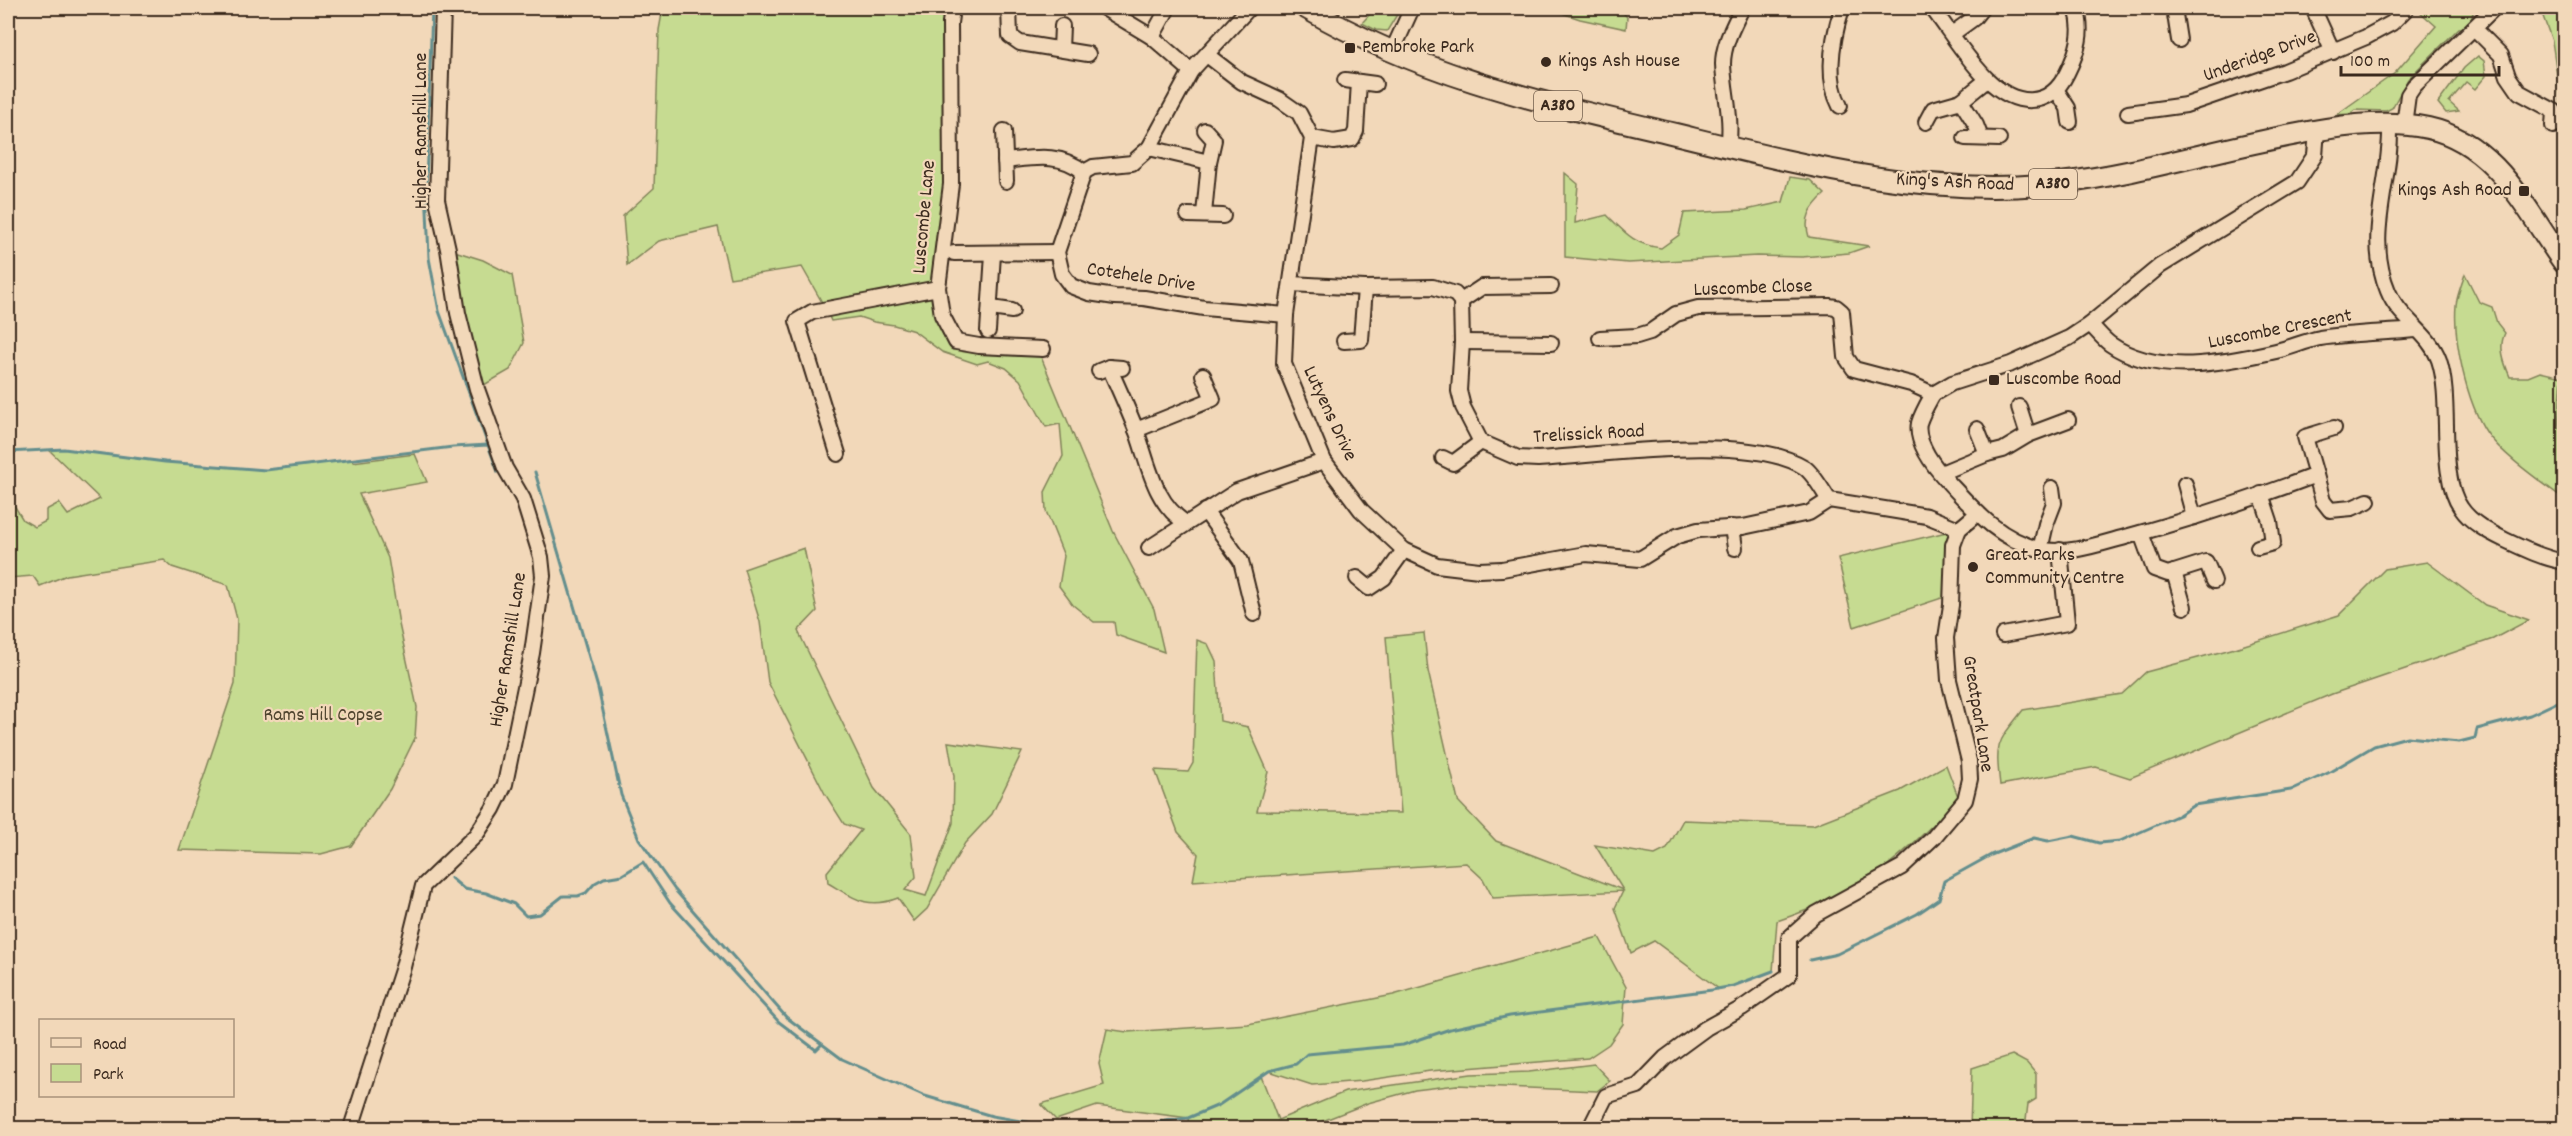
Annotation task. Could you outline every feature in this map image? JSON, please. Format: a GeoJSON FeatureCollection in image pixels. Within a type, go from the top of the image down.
{"type":"FeatureCollection","features":[{"type":"Feature","properties":{"kind":"highway","name":"King's Ash Road"},"geometry":{"type":"LineString","coordinates":[[1306,8],[1392,52],[1474,83],[1593,116],[1728,147],[1911,183],[2017,188],[2075,181],[2317,130],[2397,125],[2444,133],[2467,144],[2490,161],[2561,250]]}},
{"type":"Feature","properties":{"kind":"street","name":"Higher Ramshill Lane"},"geometry":{"type":"LineString","coordinates":[[351,1128],[403,967],[423,886],[476,835],[494,809],[505,784],[532,653],[543,576],[541,557],[523,499],[505,468],[477,389],[458,313],[437,200],[443,8]]}},
{"type":"Feature","properties":{"kind":"street","name":"Luscombe Lane"},"geometry":{"type":"LineString","coordinates":[[838,454],[797,321],[812,312],[938,288],[951,184],[952,8]]}},
{"type":"Feature","properties":{"kind":"street"},"geometry":{"type":"LineString","coordinates":[[1010,8],[1010,36],[1020,43],[1088,54]]}},
{"type":"Feature","properties":{"kind":"street"},"geometry":{"type":"LineString","coordinates":[[1104,8],[1152,37],[1191,71]]}},
{"type":"Feature","properties":{"kind":"street"},"geometry":{"type":"LineString","coordinates":[[1152,37],[1168,8]]}},
{"type":"Feature","properties":{"kind":"street"},"geometry":{"type":"LineString","coordinates":[[954,253],[1057,252],[1084,172],[1093,167],[1132,163],[1149,148],[1191,71],[1249,8]]}},
{"type":"Feature","properties":{"kind":"street"},"geometry":{"type":"LineString","coordinates":[[1392,52],[1412,8]]}},
{"type":"Feature","properties":{"kind":"street"},"geometry":{"type":"LineString","coordinates":[[1728,147],[1731,127],[1723,62],[1728,37],[1742,8]]}},
{"type":"Feature","properties":{"kind":"street"},"geometry":{"type":"LineString","coordinates":[[1840,106],[1827,95],[1835,28],[1842,8]]}},
{"type":"Feature","properties":{"kind":"street"},"geometry":{"type":"LineString","coordinates":[[1932,8],[1987,80],[2004,91],[2025,100],[2047,97],[2057,91],[2072,65],[2081,30],[2076,8]]}},
{"type":"Feature","properties":{"kind":"street"},"geometry":{"type":"LineString","coordinates":[[1952,34],[1974,18],[1982,8]]}},
{"type":"Feature","properties":{"kind":"street"},"geometry":{"type":"LineString","coordinates":[[2174,8],[2179,40]]}},
{"type":"Feature","properties":{"kind":"street"},"geometry":{"type":"LineString","coordinates":[[2313,8],[2333,52]]}},
{"type":"Feature","properties":{"kind":"street","name":"Underidge Drive"},"geometry":{"type":"LineString","coordinates":[[2128,113],[2188,111],[2333,52],[2392,23],[2407,8]]}},
{"type":"Feature","properties":{"kind":"street"},"geometry":{"type":"LineString","coordinates":[[2490,8],[2414,86],[2408,95],[2397,125],[2377,228],[2378,253],[2388,291],[2395,304],[2416,330],[2427,339],[2439,360],[2445,391],[2451,486],[2460,507],[2480,526],[2500,537],[2549,559],[2565,562]]}},
{"type":"Feature","properties":{"kind":"street"},"geometry":{"type":"LineString","coordinates":[[1061,49],[1062,27]]}},
{"type":"Feature","properties":{"kind":"street"},"geometry":{"type":"LineString","coordinates":[[2474,27],[2501,55],[2508,76],[2520,92],[2554,111],[2553,126]]}},
{"type":"Feature","properties":{"kind":"street"},"geometry":{"type":"LineString","coordinates":[[1207,55],[1242,82],[1279,99],[1299,113],[1312,138],[1334,142],[1352,139],[1356,131],[1352,81],[1375,84]]}},
{"type":"Feature","properties":{"kind":"street"},"geometry":{"type":"LineString","coordinates":[[1926,122],[1933,109],[1961,101],[1987,80]]}},
{"type":"Feature","properties":{"kind":"street"},"geometry":{"type":"LineString","coordinates":[[2057,91],[2068,108],[2070,122]]}},
{"type":"Feature","properties":{"kind":"street"},"geometry":{"type":"LineString","coordinates":[[1924,97],[1933,109]]}},
{"type":"Feature","properties":{"kind":"street"},"geometry":{"type":"LineString","coordinates":[[1961,101],[1981,138]]}},
{"type":"Feature","properties":{"kind":"street"},"geometry":{"type":"LineString","coordinates":[[1204,130],[1214,140],[1209,162],[1204,214]]}},
{"type":"Feature","properties":{"kind":"street"},"geometry":{"type":"LineString","coordinates":[[2316,475],[2141,533],[2085,548],[2040,549],[2006,536],[1985,521],[1941,473],[1922,445],[1919,425],[1933,394],[1952,383],[2011,364],[2069,338],[2091,324],[2160,266],[2297,182],[2315,155],[2317,130]]}},
{"type":"Feature","properties":{"kind":"street"},"geometry":{"type":"LineString","coordinates":[[1004,131],[1006,181]]}},
{"type":"Feature","properties":{"kind":"street","name":"Lutyens Drive"},"geometry":{"type":"LineString","coordinates":[[1312,138],[1286,315],[1284,364],[1324,461],[1361,510],[1404,550],[1437,565],[1479,570],[1502,569],[1586,554],[1640,559],[1677,536],[1698,530],[1732,527],[1809,513],[1829,500]]}},
{"type":"Feature","properties":{"kind":"street"},"geometry":{"type":"LineString","coordinates":[[1965,138],[1999,139]]}},
{"type":"Feature","properties":{"kind":"street"},"geometry":{"type":"LineString","coordinates":[[1149,148],[1209,162]]}},
{"type":"Feature","properties":{"kind":"street"},"geometry":{"type":"LineString","coordinates":[[1005,161],[1052,157],[1073,163],[1084,172]]}},
{"type":"Feature","properties":{"kind":"street"},"geometry":{"type":"LineString","coordinates":[[1188,215],[1223,216]]}},
{"type":"Feature","properties":{"kind":"street","name":"Cotehele Drive"},"geometry":{"type":"LineString","coordinates":[[1057,252],[1062,274],[1071,286],[1089,293],[1144,298],[1204,308],[1286,315]]}},
{"type":"Feature","properties":{"kind":"street"},"geometry":{"type":"LineString","coordinates":[[988,331],[993,254]]}},
{"type":"Feature","properties":{"kind":"street"},"geometry":{"type":"LineString","coordinates":[[1291,284],[1365,288],[1433,287],[1455,294],[1461,301],[1462,342],[1459,391],[1463,407],[1481,442],[1450,465]]}},
{"type":"Feature","properties":{"kind":"street"},"geometry":{"type":"LineString","coordinates":[[1461,301],[1482,287],[1551,286]]}},
{"type":"Feature","properties":{"kind":"street"},"geometry":{"type":"LineString","coordinates":[[938,288],[942,315],[956,342],[979,346],[1043,349]]}},
{"type":"Feature","properties":{"kind":"street"},"geometry":{"type":"LineString","coordinates":[[1344,341],[1367,341],[1365,288]]}},
{"type":"Feature","properties":{"kind":"street","name":"Luscombe Close"},"geometry":{"type":"LineString","coordinates":[[1600,338],[1637,336],[1650,332],[1676,314],[1698,308],[1836,307],[1842,312],[1846,357],[1854,369],[1911,384],[1933,394]]}},
{"type":"Feature","properties":{"kind":"street"},"geometry":{"type":"LineString","coordinates":[[991,309],[1012,310]]}},
{"type":"Feature","properties":{"kind":"street","name":"Luscombe Crescent"},"geometry":{"type":"LineString","coordinates":[[2091,324],[2108,343],[2132,355],[2152,360],[2198,364],[2222,363],[2278,351],[2317,339],[2354,333],[2416,330]]}},
{"type":"Feature","properties":{"kind":"street"},"geometry":{"type":"LineString","coordinates":[[1462,342],[1551,343]]}},
{"type":"Feature","properties":{"kind":"street"},"geometry":{"type":"LineString","coordinates":[[1110,369],[1136,429],[1146,464],[1165,503],[1174,516],[1186,524]]}},
{"type":"Feature","properties":{"kind":"street"},"geometry":{"type":"LineString","coordinates":[[1136,429],[1213,399],[1203,375]]}},
{"type":"Feature","properties":{"kind":"street"},"geometry":{"type":"LineString","coordinates":[[2019,407],[2028,435]]}},
{"type":"Feature","properties":{"kind":"street"},"geometry":{"type":"LineString","coordinates":[[1941,473],[1987,453],[2003,450],[2028,435],[2068,420]]}},
{"type":"Feature","properties":{"kind":"street"},"geometry":{"type":"LineString","coordinates":[[2334,428],[2305,437],[2323,501],[2330,510],[2352,508],[2368,501]]}},
{"type":"Feature","properties":{"kind":"street"},"geometry":{"type":"LineString","coordinates":[[1977,429],[1987,453]]}},
{"type":"Feature","properties":{"kind":"street","name":"Trelissick Road"},"geometry":{"type":"LineString","coordinates":[[1481,442],[1518,458],[1684,449],[1754,451],[1780,457],[1805,468],[1829,500]]}},
{"type":"Feature","properties":{"kind":"street"},"geometry":{"type":"LineString","coordinates":[[1149,548],[1236,491],[1324,461]]}},
{"type":"Feature","properties":{"kind":"street"},"geometry":{"type":"LineString","coordinates":[[2185,484],[2194,517]]}},
{"type":"Feature","properties":{"kind":"street"},"geometry":{"type":"LineString","coordinates":[[2040,549],[2054,503],[2052,489]]}},
{"type":"Feature","properties":{"kind":"street"},"geometry":{"type":"LineString","coordinates":[[2258,548],[2273,543],[2270,521],[2261,494]]}},
{"type":"Feature","properties":{"kind":"street"},"geometry":{"type":"LineString","coordinates":[[1829,500],[1927,516],[1959,529],[1978,513]]}},
{"type":"Feature","properties":{"kind":"street"},"geometry":{"type":"LineString","coordinates":[[1205,511],[1241,561],[1254,614]]}},
{"type":"Feature","properties":{"kind":"street"},"geometry":{"type":"LineString","coordinates":[[1732,527],[1735,548]]}},
{"type":"Feature","properties":{"kind":"street","name":"Greatpark Lane"},"geometry":{"type":"LineString","coordinates":[[1590,1128],[1606,1096],[1638,1086],[1665,1058],[1689,1040],[1742,1008],[1789,975],[1789,938],[1815,914],[1902,867],[1934,837],[1965,800],[1970,779],[1969,761],[1949,680],[1946,638],[1951,605],[1953,544],[1959,529]]}},
{"type":"Feature","properties":{"kind":"street"},"geometry":{"type":"LineString","coordinates":[[2141,533],[2154,569],[2168,574],[2206,562],[2214,581]]}},
{"type":"Feature","properties":{"kind":"street"},"geometry":{"type":"LineString","coordinates":[[1357,578],[1368,594],[1404,550]]}},
{"type":"Feature","properties":{"kind":"street"},"geometry":{"type":"LineString","coordinates":[[2060,550],[2067,623]]}},
{"type":"Feature","properties":{"kind":"street"},"geometry":{"type":"LineString","coordinates":[[2174,572],[2184,607]]}},
{"type":"Feature","properties":{"kind":"street"},"geometry":{"type":"LineString","coordinates":[[2003,635],[2081,619]]}},
{"type":"Feature","properties":{"kind":"green space"},"geometry":{"type":"Polygon","coordinates":[[[663,8],[948,8],[946,184],[932,283],[823,304],[802,267],[730,278],[718,227],[659,241],[627,265],[623,216],[654,188],[659,30],[663,8]]]}},
{"type":"Feature","properties":{"kind":"green space"},"geometry":{"type":"Polygon","coordinates":[[[1375,8],[1401,8],[1387,31],[1376,30],[1362,23],[1375,8]]]}},
{"type":"Feature","properties":{"kind":"green space"},"geometry":{"type":"Polygon","coordinates":[[[1547,8],[1619,8],[1627,17],[1626,29],[1580,19],[1547,8]]]}},
{"type":"Feature","properties":{"kind":"green space"},"geometry":{"type":"Polygon","coordinates":[[[2420,8],[2473,8],[2473,11],[2471,19],[2464,28],[2459,28],[2408,79],[2392,108],[2386,111],[2356,110],[2350,114],[2336,115],[2395,73],[2436,26],[2419,11],[2420,8]]]}},
{"type":"Feature","properties":{"kind":"green space"},"geometry":{"type":"Polygon","coordinates":[[[2540,8],[2564,8],[2564,122],[2552,41],[2540,8]]]}},
{"type":"Feature","properties":{"kind":"green space"},"geometry":{"type":"Polygon","coordinates":[[[2478,56],[2484,61],[2486,76],[2475,89],[2466,82],[2449,102],[2459,111],[2446,113],[2438,103],[2464,68],[2478,56]]]}},
{"type":"Feature","properties":{"kind":"green space"},"geometry":{"type":"Polygon","coordinates":[[[1565,173],[1578,184],[1575,223],[1607,215],[1631,237],[1652,246],[1661,248],[1679,235],[1684,213],[1746,210],[1783,202],[1790,177],[1810,180],[1825,194],[1808,218],[1809,237],[1869,246],[1849,253],[1802,257],[1757,256],[1628,263],[1565,257],[1565,173]]]}},
{"type":"Feature","properties":{"kind":"green space"},"geometry":{"type":"Polygon","coordinates":[[[448,249],[483,260],[512,275],[524,343],[510,370],[477,389],[448,249]]]}},
{"type":"Feature","properties":{"kind":"green space"},"geometry":{"type":"Polygon","coordinates":[[[2465,274],[2479,302],[2492,307],[2497,323],[2505,333],[2502,349],[2510,377],[2528,377],[2540,372],[2562,377],[2558,427],[2564,432],[2564,499],[2502,450],[2487,433],[2473,405],[2459,353],[2456,320],[2458,293],[2465,274]]]}},
{"type":"Feature","properties":{"kind":"green space"},"geometry":{"type":"Polygon","coordinates":[[[935,291],[952,343],[1039,352],[1113,531],[1154,609],[1164,652],[1116,635],[1114,622],[1094,622],[1073,605],[1059,586],[1064,556],[1046,511],[1045,492],[1063,456],[1060,424],[1046,427],[1020,380],[1006,368],[988,361],[977,364],[942,352],[914,331],[859,317],[831,321],[827,312],[935,291]]]}},
{"type":"Feature","properties":{"kind":"green space","name":"Rams Hill Copse"},"geometry":{"type":"Polygon","coordinates":[[[64,449],[165,462],[266,470],[415,454],[427,482],[359,494],[388,558],[399,624],[417,707],[415,738],[390,789],[351,846],[321,854],[179,850],[235,684],[237,619],[228,585],[172,567],[164,560],[67,575],[40,586],[33,576],[8,578],[8,506],[14,505],[23,520],[35,527],[46,521],[46,510],[59,503],[68,515],[100,499],[49,450],[64,449]]]}},
{"type":"Feature","properties":{"kind":"green space"},"geometry":{"type":"Polygon","coordinates":[[[1959,529],[1951,595],[1854,627],[1838,558],[1959,529]]]}},
{"type":"Feature","properties":{"kind":"green space"},"geometry":{"type":"Polygon","coordinates":[[[804,548],[817,611],[798,631],[874,788],[911,834],[916,877],[905,890],[926,896],[953,823],[954,776],[948,742],[1022,752],[992,814],[965,843],[927,909],[914,921],[898,898],[878,903],[861,901],[828,883],[827,872],[861,830],[844,824],[825,794],[768,682],[760,622],[744,569],[804,548]]]}},
{"type":"Feature","properties":{"kind":"green space"},"geometry":{"type":"Polygon","coordinates":[[[2427,562],[2485,605],[2529,620],[2493,639],[2332,694],[2130,778],[2096,767],[2000,785],[1998,751],[2000,744],[2023,710],[2122,694],[2146,672],[2235,648],[2339,615],[2385,569],[2427,562]]]}},
{"type":"Feature","properties":{"kind":"green space"},"geometry":{"type":"Polygon","coordinates":[[[1424,633],[1428,671],[1458,801],[1496,841],[1623,890],[1595,845],[1655,855],[1667,849],[1683,820],[1813,825],[1900,791],[1946,765],[1959,799],[1898,857],[1858,887],[1829,902],[1777,921],[1773,971],[1719,989],[1654,941],[1631,953],[1615,908],[1623,891],[1493,898],[1483,879],[1466,863],[1193,881],[1198,854],[1178,832],[1155,770],[1188,772],[1193,763],[1197,640],[1208,644],[1216,661],[1220,721],[1248,727],[1268,772],[1257,811],[1401,813],[1386,637],[1424,633]]]}},
{"type":"Feature","properties":{"kind":"green space"},"geometry":{"type":"Polygon","coordinates":[[[1599,937],[1626,987],[1623,1024],[1609,1044],[1588,1058],[1430,1071],[1362,1081],[1312,1085],[1269,1071],[1261,1076],[1278,1120],[1345,1092],[1471,1074],[1529,1072],[1594,1064],[1610,1081],[1597,1091],[1457,1085],[1415,1090],[1368,1103],[1305,1128],[1189,1128],[1188,1118],[1097,1106],[1056,1120],[1041,1104],[1104,1085],[1099,1064],[1107,1029],[1127,1032],[1248,1024],[1393,995],[1599,937]]]}},
{"type":"Feature","properties":{"kind":"green space"},"geometry":{"type":"Polygon","coordinates":[[[2012,1055],[2027,1063],[2036,1074],[2036,1099],[2028,1104],[2025,1128],[1970,1128],[1972,1068],[2012,1055]]]}},
{"type":"Feature","properties":{"kind":"waterway"},"geometry":{"type":"LineString","coordinates":[[432,8],[426,186],[429,258],[439,311],[488,445]]}},
{"type":"Feature","properties":{"kind":"waterway"},"geometry":{"type":"LineString","coordinates":[[8,452],[64,449],[165,462],[266,470],[453,447],[488,445],[498,472]]}},
{"type":"Feature","properties":{"kind":"waterway"},"geometry":{"type":"LineString","coordinates":[[535,472],[598,688],[621,795],[639,839],[675,890],[786,1017],[842,1059],[925,1096],[992,1116],[1049,1128]]}},
{"type":"Feature","properties":{"kind":"waterway"},"geometry":{"type":"LineString","coordinates":[[1810,960],[1837,954],[1917,914],[1939,899],[1944,881],[1991,855],[2034,838],[2048,841],[2073,836],[2099,843],[2120,841],[2179,815],[2194,805],[2291,790],[2328,773],[2374,746],[2407,737],[2459,742],[2475,738],[2477,729],[2530,715],[2564,699]]}},
{"type":"Feature","properties":{"kind":"waterway"},"geometry":{"type":"LineString","coordinates":[[451,878],[464,889],[486,893],[514,904],[526,916],[540,914],[563,896],[578,896],[586,893],[595,883],[604,878],[622,875],[643,862],[670,903],[779,1022],[816,1050],[822,1044]]}},
{"type":"Feature","properties":{"kind":"waterway"},"geometry":{"type":"LineString","coordinates":[[1113,1128],[1188,1118],[1219,1105],[1269,1071],[1296,1064],[1307,1054],[1403,1045],[1450,1029],[1510,1016],[1712,990],[1733,986],[1773,971]]}},
{"type":"Feature","properties":{"kind":"place","name":"Pembroke Park"},"geometry":{"type":"Point","coordinates":[1350,48]}},
{"type":"Feature","properties":{"kind":"place","name":"Kings Ash House"},"geometry":{"type":"Point","coordinates":[1546,62]}},
{"type":"Feature","properties":{"kind":"place","name":"Kings Ash Road"},"geometry":{"type":"Point","coordinates":[2524,191]}},
{"type":"Feature","properties":{"kind":"place","name":"Luscombe Road"},"geometry":{"type":"Point","coordinates":[1994,380]}},
{"type":"Feature","properties":{"kind":"place","name":"Great Parks Community Centre"},"geometry":{"type":"Point","coordinates":[1973,567]}}]}
